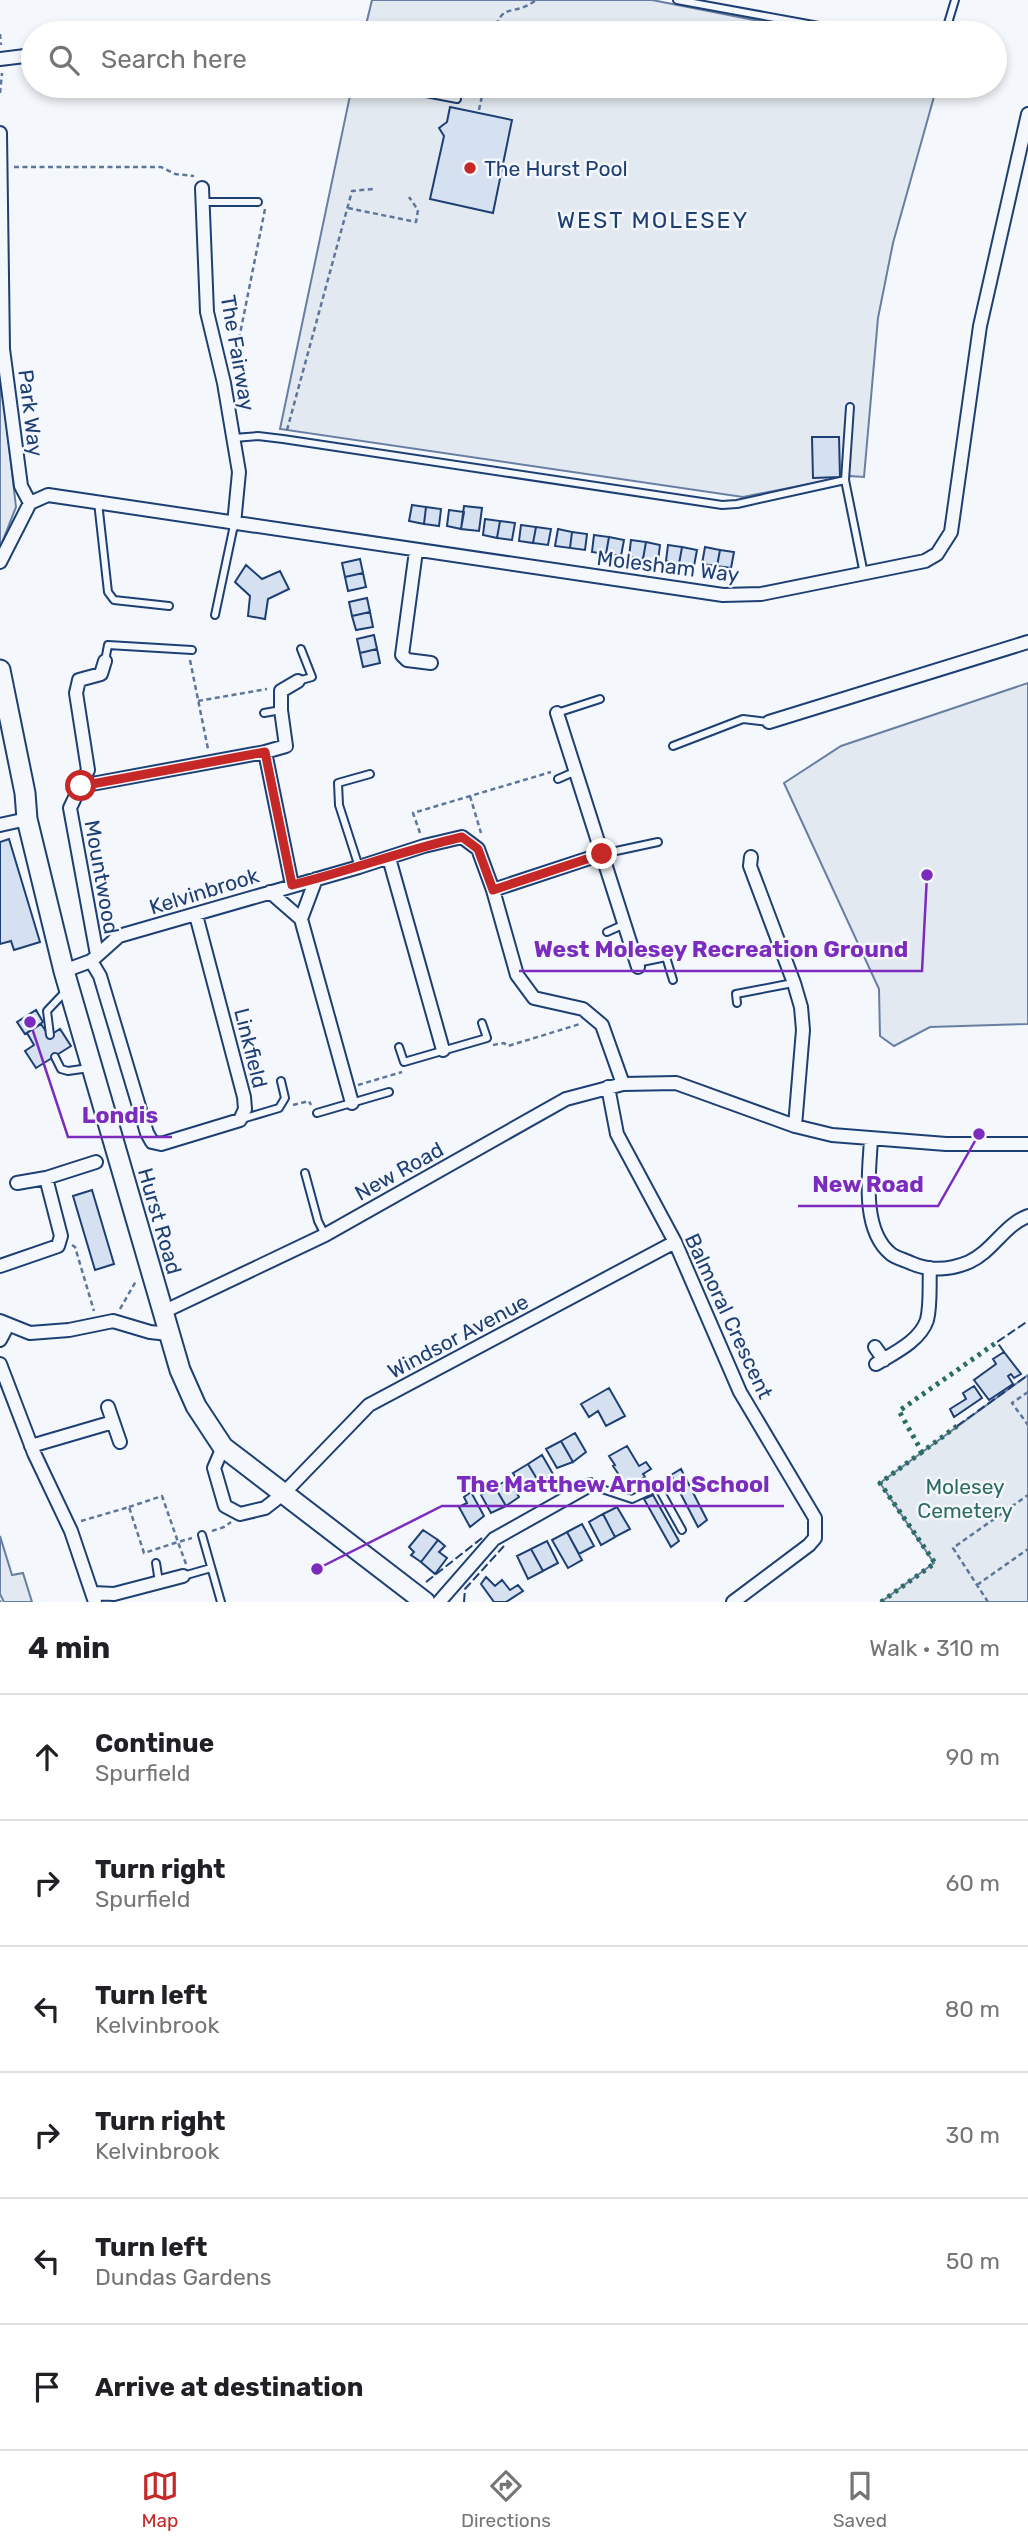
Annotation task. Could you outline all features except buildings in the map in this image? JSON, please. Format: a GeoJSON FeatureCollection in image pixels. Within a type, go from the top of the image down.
{"type":"FeatureCollection","features":[{"type":"Feature","properties":{"kind":"main road","name":"Hurst Road"},"geometry":{"type":"LineString","coordinates":[[0,670],[25,793],[27,819],[66,980],[169,1334],[180,1370],[196,1406],[223,1447],[425,1602]]}},
{"type":"Feature","properties":{"kind":"street"},"geometry":{"type":"LineString","coordinates":[[0,59],[21,56]]}},
{"type":"Feature","properties":{"kind":"street","name":"Molesham Way"},"geometry":{"type":"LineString","coordinates":[[30,503],[48,495],[723,595],[761,594],[925,561],[937,554],[951,532],[978,336],[1024,145],[1028,114]]}},
{"type":"Feature","properties":{"kind":"street","name":"Park Way"},"geometry":{"type":"LineString","coordinates":[[0,133],[3,349],[21,486],[30,503]]}},
{"type":"Feature","properties":{"kind":"street","name":"The Fairway"},"geometry":{"type":"LineString","coordinates":[[202,188],[207,312],[224,383],[239,472],[234,524]]}},
{"type":"Feature","properties":{"kind":"street"},"geometry":{"type":"LineString","coordinates":[[0,562],[30,503]]}},
{"type":"Feature","properties":{"kind":"street"},"geometry":{"type":"LineString","coordinates":[[416,551],[402,655],[407,660],[432,663]]}},
{"type":"Feature","properties":{"kind":"street"},"geometry":{"type":"LineString","coordinates":[[769,722],[1028,642]]}},
{"type":"Feature","properties":{"kind":"street","name":"Mountwood"},"geometry":{"type":"LineString","coordinates":[[94,958],[70,808],[88,771],[76,693],[79,680],[101,674],[105,661]]}},
{"type":"Feature","properties":{"kind":"street"},"geometry":{"type":"LineString","coordinates":[[81,786],[286,747],[281,691],[298,681]]}},
{"type":"Feature","properties":{"kind":"street"},"geometry":{"type":"LineString","coordinates":[[557,713],[638,965]]}},
{"type":"Feature","properties":{"kind":"street"},"geometry":{"type":"LineString","coordinates":[[265,752],[292,885]]}},
{"type":"Feature","properties":{"kind":"street"},"geometry":{"type":"LineString","coordinates":[[0,825],[27,819]]}},
{"type":"Feature","properties":{"kind":"street","name":"Kelvinbrook"},"geometry":{"type":"LineString","coordinates":[[66,980],[119,936],[424,846],[462,837],[478,849]]}},
{"type":"Feature","properties":{"kind":"street"},"geometry":{"type":"LineString","coordinates":[[478,849],[493,890],[517,975],[534,998],[583,1009],[602,1024],[623,1084]]}},
{"type":"Feature","properties":{"kind":"street"},"geometry":{"type":"LineString","coordinates":[[493,890],[602,854]]}},
{"type":"Feature","properties":{"kind":"street"},"geometry":{"type":"LineString","coordinates":[[751,857],[750,866],[801,1007],[803,1030],[795,1126]]}},
{"type":"Feature","properties":{"kind":"street"},"geometry":{"type":"LineString","coordinates":[[389,858],[443,1050]]}},
{"type":"Feature","properties":{"kind":"street"},"geometry":{"type":"LineString","coordinates":[[301,919],[316,879]]}},
{"type":"Feature","properties":{"kind":"street"},"geometry":{"type":"LineString","coordinates":[[270,892],[301,919],[352,1104]]}},
{"type":"Feature","properties":{"kind":"street","name":"Linkfield"},"geometry":{"type":"LineString","coordinates":[[94,958],[146,1133],[152,1142],[160,1144],[240,1119],[245,1109],[244,1097],[196,915]]}},
{"type":"Feature","properties":{"kind":"street","name":"New Road"},"geometry":{"type":"LineString","coordinates":[[163,1312],[325,1235],[566,1099],[623,1084],[676,1083],[795,1126],[832,1135],[946,1144],[1028,1144]]}},
{"type":"Feature","properties":{"kind":"street","name":"Balmoral Crescent"},"geometry":{"type":"LineString","coordinates":[[608,1087],[617,1134],[675,1242],[740,1392],[815,1518],[815,1538],[809,1545],[733,1602]]}},
{"type":"Feature","properties":{"kind":"street"},"geometry":{"type":"LineString","coordinates":[[871,1140],[869,1197],[875,1231],[891,1254],[920,1267],[945,1269],[970,1262],[996,1243],[1013,1223],[1028,1216]]}},
{"type":"Feature","properties":{"kind":"street"},"geometry":{"type":"LineString","coordinates":[[17,1183],[46,1178],[96,1163]]}},
{"type":"Feature","properties":{"kind":"street"},"geometry":{"type":"LineString","coordinates":[[0,1266],[58,1246],[61,1236],[46,1178]]}},
{"type":"Feature","properties":{"kind":"street","name":"Windsor Avenue"},"geometry":{"type":"LineString","coordinates":[[223,1447],[214,1468],[225,1506],[240,1514],[265,1508],[283,1494],[369,1405],[675,1242]]}},
{"type":"Feature","properties":{"kind":"street"},"geometry":{"type":"LineString","coordinates":[[875,1348],[880,1362],[918,1335],[927,1320],[930,1268]]}},
{"type":"Feature","properties":{"kind":"street"},"geometry":{"type":"LineString","coordinates":[[0,1340],[4,1323],[30,1333],[69,1330],[113,1321],[149,1332],[169,1334]]}},
{"type":"Feature","properties":{"kind":"street"},"geometry":{"type":"LineString","coordinates":[[0,1364],[31,1446],[68,1525],[94,1597],[183,1576]]}},
{"type":"Feature","properties":{"kind":"street"},"geometry":{"type":"LineString","coordinates":[[108,1407],[120,1443]]}},
{"type":"Feature","properties":{"kind":"street"},"geometry":{"type":"LineString","coordinates":[[31,1446],[113,1422]]}},
{"type":"Feature","properties":{"kind":"street"},"geometry":{"type":"LineString","coordinates":[[439,1602],[494,1539],[590,1485]]}},
{"type":"Feature","properties":{"kind":"lane"},"geometry":{"type":"LineString","coordinates":[[677,0],[792,21]]}},
{"type":"Feature","properties":{"kind":"lane"},"geometry":{"type":"LineString","coordinates":[[949,21],[955,0]]}},
{"type":"Feature","properties":{"kind":"lane"},"geometry":{"type":"LineString","coordinates":[[452,98],[457,99]]}},
{"type":"Feature","properties":{"kind":"lane"},"geometry":{"type":"LineString","coordinates":[[203,202],[258,202]]}},
{"type":"Feature","properties":{"kind":"lane"},"geometry":{"type":"LineString","coordinates":[[850,407],[845,480],[864,574]]}},
{"type":"Feature","properties":{"kind":"lane"},"geometry":{"type":"LineString","coordinates":[[234,438],[258,436],[283,439],[722,505],[737,505],[845,480]]}},
{"type":"Feature","properties":{"kind":"lane"},"geometry":{"type":"LineString","coordinates":[[98,502],[108,592],[114,600],[169,606]]}},
{"type":"Feature","properties":{"kind":"lane"},"geometry":{"type":"LineString","coordinates":[[215,615],[234,524]]}},
{"type":"Feature","properties":{"kind":"lane"},"geometry":{"type":"LineString","coordinates":[[105,661],[108,645],[190,650]]}},
{"type":"Feature","properties":{"kind":"lane"},"geometry":{"type":"LineString","coordinates":[[298,681],[312,677],[302,649]]}},
{"type":"Feature","properties":{"kind":"lane"},"geometry":{"type":"LineString","coordinates":[[557,713],[600,699]]}},
{"type":"Feature","properties":{"kind":"lane"},"geometry":{"type":"LineString","coordinates":[[264,713],[281,710]]}},
{"type":"Feature","properties":{"kind":"lane"},"geometry":{"type":"LineString","coordinates":[[673,746],[743,719],[769,722]]}},
{"type":"Feature","properties":{"kind":"lane"},"geometry":{"type":"LineString","coordinates":[[558,779],[574,772]]}},
{"type":"Feature","properties":{"kind":"lane"},"geometry":{"type":"LineString","coordinates":[[359,867],[339,805],[338,783],[370,774]]}},
{"type":"Feature","properties":{"kind":"lane"},"geometry":{"type":"LineString","coordinates":[[602,854],[658,842]]}},
{"type":"Feature","properties":{"kind":"lane"},"geometry":{"type":"LineString","coordinates":[[607,932],[626,924]]}},
{"type":"Feature","properties":{"kind":"lane"},"geometry":{"type":"LineString","coordinates":[[638,965],[666,957],[673,979]]}},
{"type":"Feature","properties":{"kind":"lane"},"geometry":{"type":"LineString","coordinates":[[50,1035],[47,1011],[66,980]]}},
{"type":"Feature","properties":{"kind":"lane"},"geometry":{"type":"LineString","coordinates":[[737,1003],[736,994],[794,983]]}},
{"type":"Feature","properties":{"kind":"lane"},"geometry":{"type":"LineString","coordinates":[[399,1047],[404,1062],[487,1038],[482,1023]]}},
{"type":"Feature","properties":{"kind":"lane"},"geometry":{"type":"LineString","coordinates":[[55,1057],[61,1069],[68,1071],[91,1067]]}},
{"type":"Feature","properties":{"kind":"lane"},"geometry":{"type":"LineString","coordinates":[[240,1119],[279,1108],[285,1098],[281,1081]]}},
{"type":"Feature","properties":{"kind":"lane"},"geometry":{"type":"LineString","coordinates":[[317,1113],[390,1092]]}},
{"type":"Feature","properties":{"kind":"lane"},"geometry":{"type":"LineString","coordinates":[[305,1173],[318,1221],[325,1235]]}},
{"type":"Feature","properties":{"kind":"lane"},"geometry":{"type":"LineString","coordinates":[[590,1485],[632,1499],[658,1486],[682,1530]]}},
{"type":"Feature","properties":{"kind":"lane"},"geometry":{"type":"LineString","coordinates":[[202,1535],[220,1602]]}},
{"type":"Feature","properties":{"kind":"lane"},"geometry":{"type":"LineString","coordinates":[[156,1563],[159,1582]]}},
{"type":"Feature","properties":{"kind":"lane"},"geometry":{"type":"LineString","coordinates":[[183,1576],[211,1568]]}},
{"type":"Feature","properties":{"kind":"path"},"geometry":{"type":"LineString","coordinates":[[497,21],[503,10],[532,4],[536,0]]}},
{"type":"Feature","properties":{"kind":"path"},"geometry":{"type":"LineString","coordinates":[[479,110],[482,98]]}},
{"type":"Feature","properties":{"kind":"path"},"geometry":{"type":"LineString","coordinates":[[1,166],[161,167],[175,174],[195,176],[202,188]]}},
{"type":"Feature","properties":{"kind":"path"},"geometry":{"type":"LineString","coordinates":[[283,439],[290,425],[352,191],[373,189]]}},
{"type":"Feature","properties":{"kind":"path"},"geometry":{"type":"LineString","coordinates":[[348,208],[416,222],[418,210],[409,197]]}},
{"type":"Feature","properties":{"kind":"path"},"geometry":{"type":"LineString","coordinates":[[224,383],[230,381],[266,204]]}},
{"type":"Feature","properties":{"kind":"path"},"geometry":{"type":"LineString","coordinates":[[190,650],[210,762]]}},
{"type":"Feature","properties":{"kind":"path"},"geometry":{"type":"LineString","coordinates":[[198,701],[276,688],[281,691]]}},
{"type":"Feature","properties":{"kind":"path"},"geometry":{"type":"LineString","coordinates":[[424,846],[413,813],[553,772],[558,779]]}},
{"type":"Feature","properties":{"kind":"path"},"geometry":{"type":"LineString","coordinates":[[470,796],[484,844],[478,849]]}},
{"type":"Feature","properties":{"kind":"path"},"geometry":{"type":"LineString","coordinates":[[279,1108],[309,1101],[317,1113]]}},
{"type":"Feature","properties":{"kind":"path"},"geometry":{"type":"LineString","coordinates":[[61,1236],[75,1247],[98,1323]]}},
{"type":"Feature","properties":{"kind":"path"},"geometry":{"type":"LineString","coordinates":[[113,1321],[138,1277],[149,1266]]}},
{"type":"Feature","properties":{"kind":"path"},"geometry":{"type":"LineString","coordinates":[[1027,1423],[1012,1403],[1028,1392]]}},
{"type":"Feature","properties":{"kind":"path"},"geometry":{"type":"LineString","coordinates":[[988,1602],[953,1548],[1028,1495]]}},
{"type":"Feature","properties":{"kind":"path"},"geometry":{"type":"LineString","coordinates":[[68,1525],[162,1496],[178,1542],[144,1553],[129,1507]]}},
{"type":"Feature","properties":{"kind":"path"},"geometry":{"type":"LineString","coordinates":[[977,1585],[1028,1549]]}},
{"type":"Feature","properties":{"kind":"green space"},"geometry":{"type":"Polygon","coordinates":[[[372,0],[652,0],[760,21],[367,21],[372,0]]]}},
{"type":"Feature","properties":{"kind":"green space"},"geometry":{"type":"Polygon","coordinates":[[[349,98],[934,98],[893,243],[878,318],[864,477],[850,476],[743,497],[280,429],[349,98]]]}},
{"type":"Feature","properties":{"kind":"green space"},"geometry":{"type":"Polygon","coordinates":[[[0,367],[16,507],[0,548],[0,367]]]}},
{"type":"Feature","properties":{"kind":"green space"},"geometry":{"type":"Polygon","coordinates":[[[1028,683],[1028,1024],[930,1027],[894,1046],[880,1036],[879,989],[784,783],[841,746],[1028,683]]]}},
{"type":"Feature","properties":{"kind":"green space","name":"Molesey Cemetery"},"geometry":{"type":"Polygon","coordinates":[[[1028,1375],[1028,1602],[881,1602],[934,1563],[880,1483],[1028,1375]]]}},
{"type":"Feature","properties":{"kind":"green space"},"geometry":{"type":"Polygon","coordinates":[[[0,1536],[12,1575],[23,1573],[32,1602],[4,1602],[0,1594],[0,1536]]]}},
{"type":"Feature","properties":{"kind":"hedge"},"geometry":{"type":"LineString","coordinates":[[957,1426],[922,1452],[899,1411],[997,1342]]}},
{"type":"Feature","properties":{"kind":"hedge"},"geometry":{"type":"LineString","coordinates":[[881,1602],[935,1563],[880,1483],[922,1452]]}},
{"type":"Feature","properties":{"kind":"fence"},"geometry":{"type":"LineString","coordinates":[[1004,1352],[997,1342],[1028,1321]]}},
{"type":"Feature","properties":{"kind":"fence"},"geometry":{"type":"LineString","coordinates":[[957,1426],[1028,1375]]}},
{"type":"Feature","properties":{"kind":"fence"},"geometry":{"type":"LineString","coordinates":[[426,1582],[482,1538]]}},
{"type":"Feature","properties":{"kind":"fence"},"geometry":{"type":"LineString","coordinates":[[464,1602],[465,1589],[504,1546]]}},
{"type":"Feature","properties":{"kind":"place","name":"The Hurst Pool"},"geometry":{"type":"Point","coordinates":[470,168]}},
{"type":"Feature","properties":{"kind":"place","name":"West Molesey Recreation Ground"},"geometry":{"type":"Point","coordinates":[927,875]}},
{"type":"Feature","properties":{"kind":"place","name":"Londis"},"geometry":{"type":"Point","coordinates":[30,1022]}},
{"type":"Feature","properties":{"kind":"place","name":"New Road"},"geometry":{"type":"Point","coordinates":[979,1134]}},
{"type":"Feature","properties":{"kind":"place","name":"The Matthew Arnold School"},"geometry":{"type":"Point","coordinates":[317,1569]}},
{"type":"Feature","properties":{"kind":"district","name":"WEST MOLESEY"},"geometry":{"type":"Point","coordinates":[653,220]}},
{"type":"Feature","properties":{"kind":"route"},"geometry":{"type":"LineString","coordinates":[[81,786],[265,752],[292,885],[462,837],[478,849],[493,890],[602,854]]}}]}
